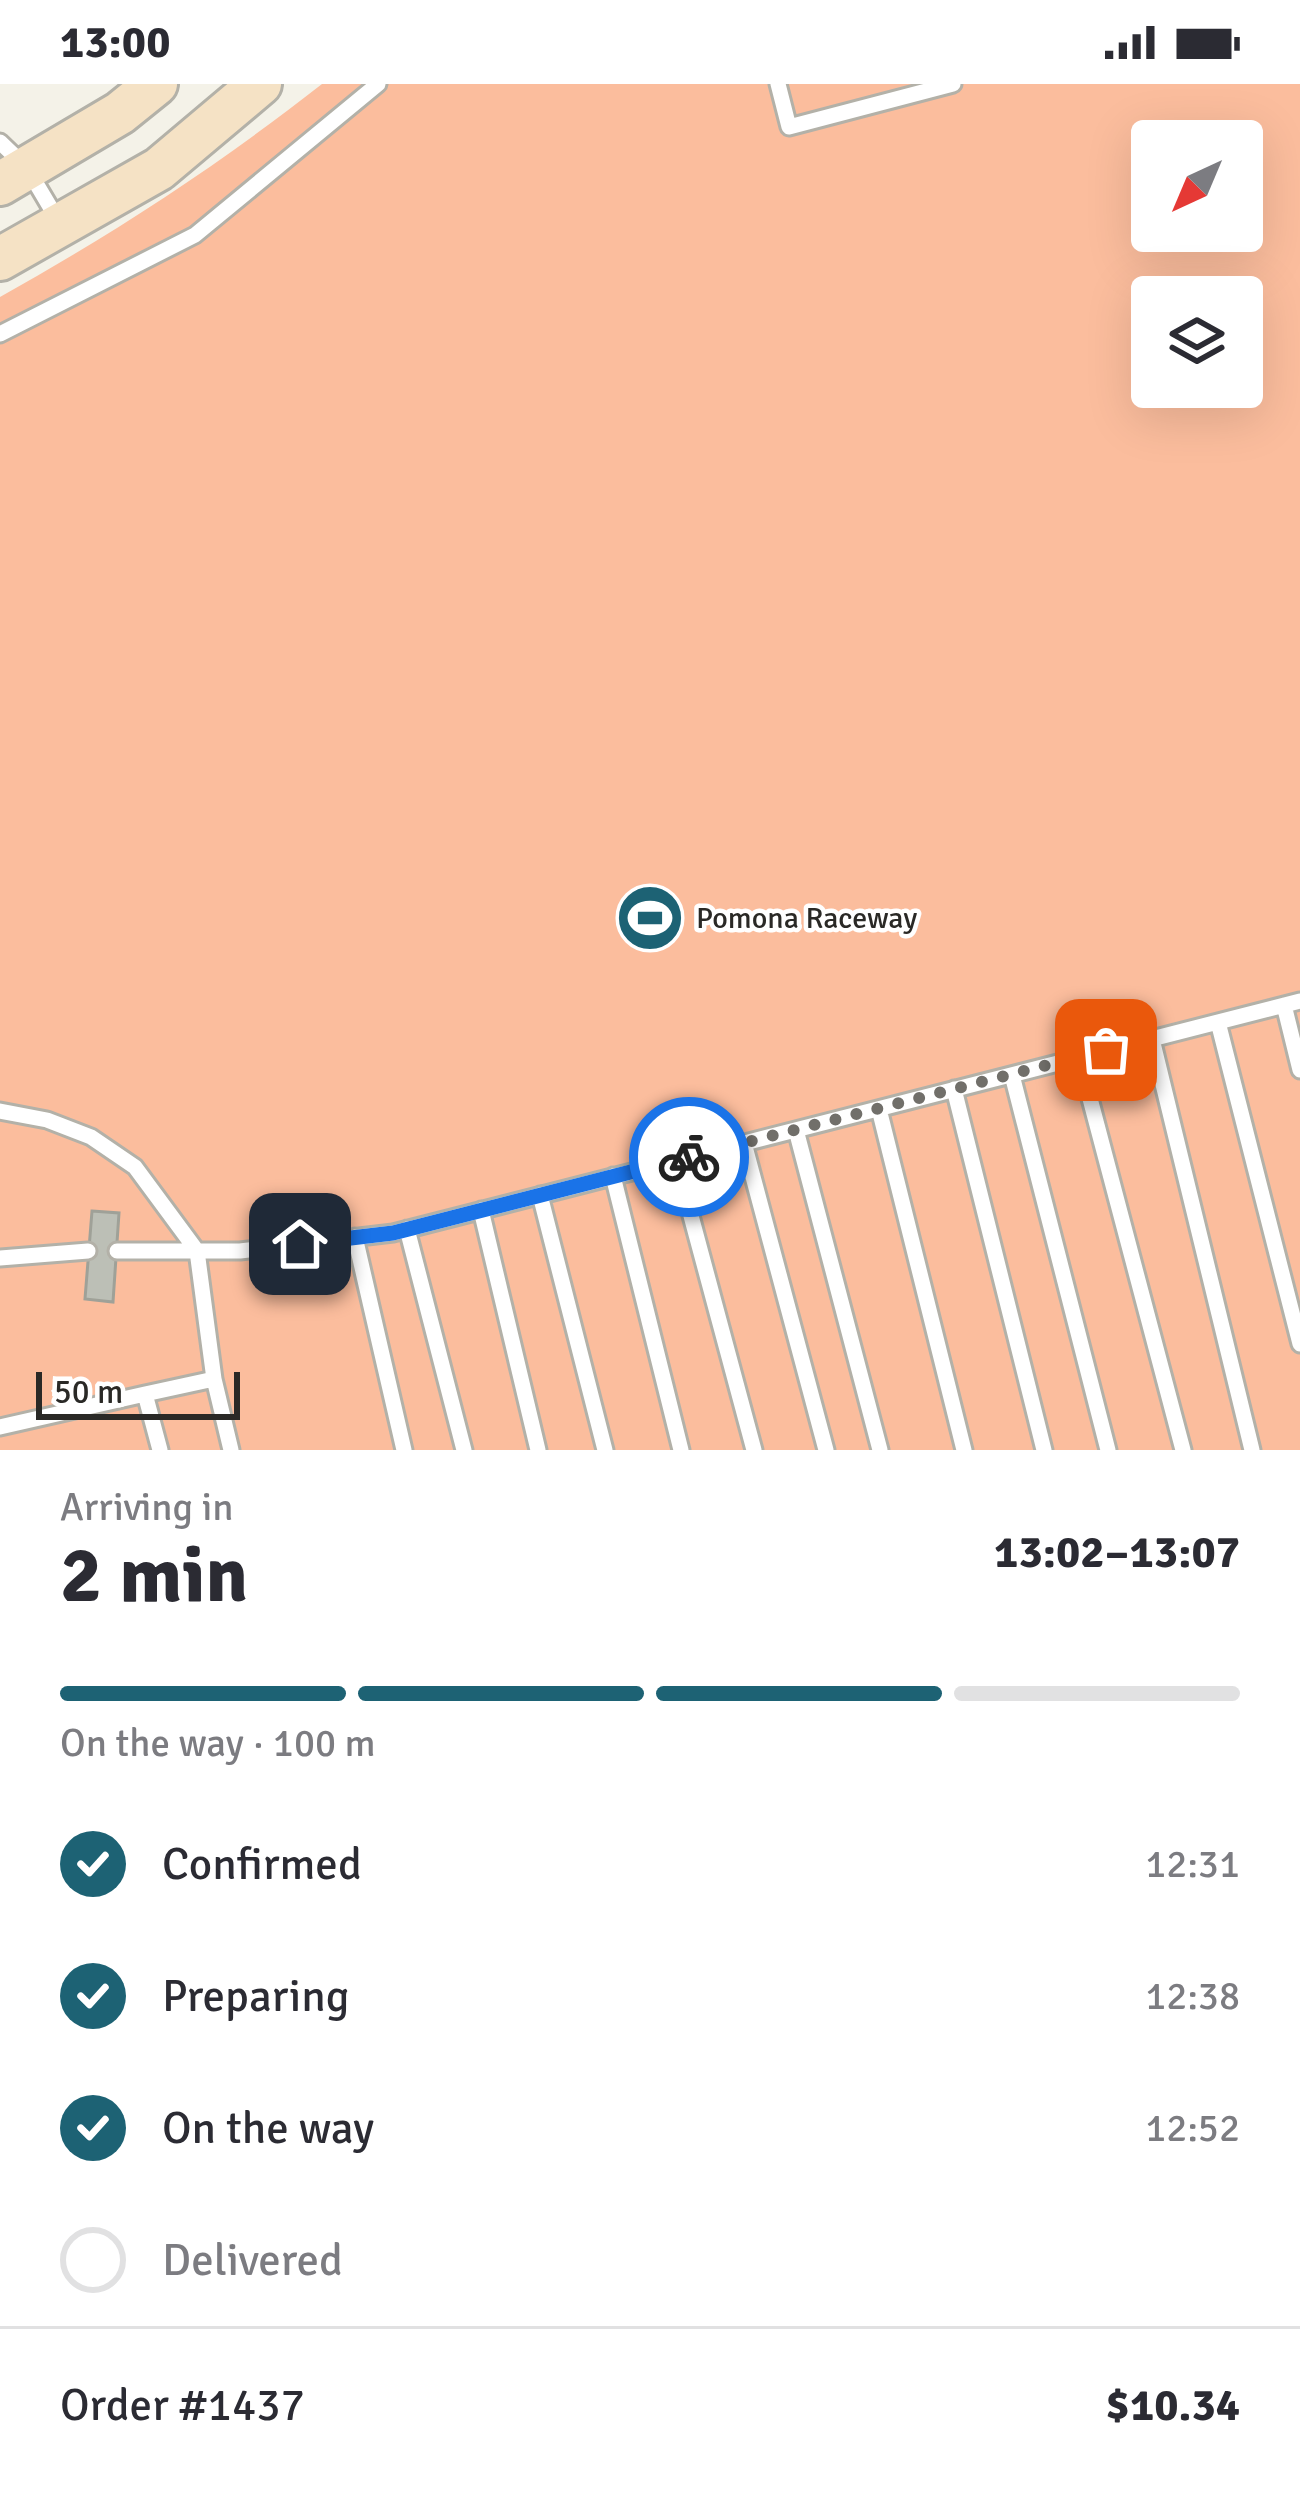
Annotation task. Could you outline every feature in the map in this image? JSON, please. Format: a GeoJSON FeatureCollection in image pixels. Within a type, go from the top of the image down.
{"type":"FeatureCollection","features":[{"type":"Feature","properties":{"kind":"main road"},"geometry":{"type":"LineString","coordinates":[[9,165],[120,113],[156,84]]}},
{"type":"Feature","properties":{"kind":"main road"},"geometry":{"type":"LineString","coordinates":[[0,259],[159,169],[260,84]]}},
{"type":"Feature","properties":{"kind":"lane"},"geometry":{"type":"LineString","coordinates":[[0,334],[195,235],[378,84]]}},
{"type":"Feature","properties":{"kind":"lane"},"geometry":{"type":"LineString","coordinates":[[778,84],[789,127],[953,84]]}},
{"type":"Feature","properties":{"kind":"lane"},"geometry":{"type":"LineString","coordinates":[[9,165],[60,225]]}},
{"type":"Feature","properties":{"kind":"lane"},"geometry":{"type":"LineString","coordinates":[[117,1251],[197,1251],[407,1229],[1292,1003],[1300,1070]]}},
{"type":"Feature","properties":{"kind":"lane"},"geometry":{"type":"LineString","coordinates":[[1218,1022],[1300,1344]]}},
{"type":"Feature","properties":{"kind":"lane"},"geometry":{"type":"LineString","coordinates":[[1152,1039],[1252,1450]]}},
{"type":"Feature","properties":{"kind":"lane"},"geometry":{"type":"LineString","coordinates":[[1079,1058],[1183,1450]]}},
{"type":"Feature","properties":{"kind":"lane"},"geometry":{"type":"LineString","coordinates":[[1012,1075],[1108,1450]]}},
{"type":"Feature","properties":{"kind":"lane"},"geometry":{"type":"LineString","coordinates":[[954,1089],[1044,1450]]}},
{"type":"Feature","properties":{"kind":"lane"},"geometry":{"type":"LineString","coordinates":[[879,1108],[964,1450]]}},
{"type":"Feature","properties":{"kind":"lane"},"geometry":{"type":"LineString","coordinates":[[0,1111],[91,1137],[135,1167],[197,1251],[214,1379],[231,1450]]}},
{"type":"Feature","properties":{"kind":"lane"},"geometry":{"type":"LineString","coordinates":[[796,1130],[880,1450]]}},
{"type":"Feature","properties":{"kind":"lane"},"geometry":{"type":"LineString","coordinates":[[744,1143],[826,1450]]}},
{"type":"Feature","properties":{"kind":"lane"},"geometry":{"type":"LineString","coordinates":[[676,1160],[754,1450]]}},
{"type":"Feature","properties":{"kind":"lane"},"geometry":{"type":"LineString","coordinates":[[613,1176],[681,1450]]}},
{"type":"Feature","properties":{"kind":"lane"},"geometry":{"type":"LineString","coordinates":[[540,1196],[605,1450]]}},
{"type":"Feature","properties":{"kind":"lane"},"geometry":{"type":"LineString","coordinates":[[481,1210],[538,1450]]}},
{"type":"Feature","properties":{"kind":"lane"},"geometry":{"type":"LineString","coordinates":[[407,1229],[464,1450]]}},
{"type":"Feature","properties":{"kind":"lane"},"geometry":{"type":"LineString","coordinates":[[355,1237],[404,1450]]}},
{"type":"Feature","properties":{"kind":"lane"},"geometry":{"type":"LineString","coordinates":[[0,1258],[88,1251]]}},
{"type":"Feature","properties":{"kind":"lane"},"geometry":{"type":"LineString","coordinates":[[0,1427],[214,1379]]}},
{"type":"Feature","properties":{"kind":"lane"},"geometry":{"type":"LineString","coordinates":[[146,1394],[160,1450]]}},
{"type":"Feature","properties":{"kind":"shaded area","name":"Pomona Raceway"},"geometry":{"type":"Polygon","coordinates":[[[322,84],[1300,84],[1300,1450],[0,1450],[0,297],[165,197],[322,84]]]}},
{"type":"Feature","properties":{"kind":"building"},"geometry":{"type":"Polygon","coordinates":[[[92,1211],[119,1213],[113,1302],[85,1299],[92,1211]]]}},
{"type":"Feature","properties":{"kind":"way so far"},"geometry":{"type":"LineString","coordinates":[[689,1157],[1106,1050]]}},
{"type":"Feature","properties":{"kind":"place","name":"Pomona Raceway"},"geometry":{"type":"Point","coordinates":[650,918]}},
{"type":"Feature","properties":{"kind":"route"},"geometry":{"type":"LineString","coordinates":[[300,1244],[393,1233],[689,1157]]}}]}
